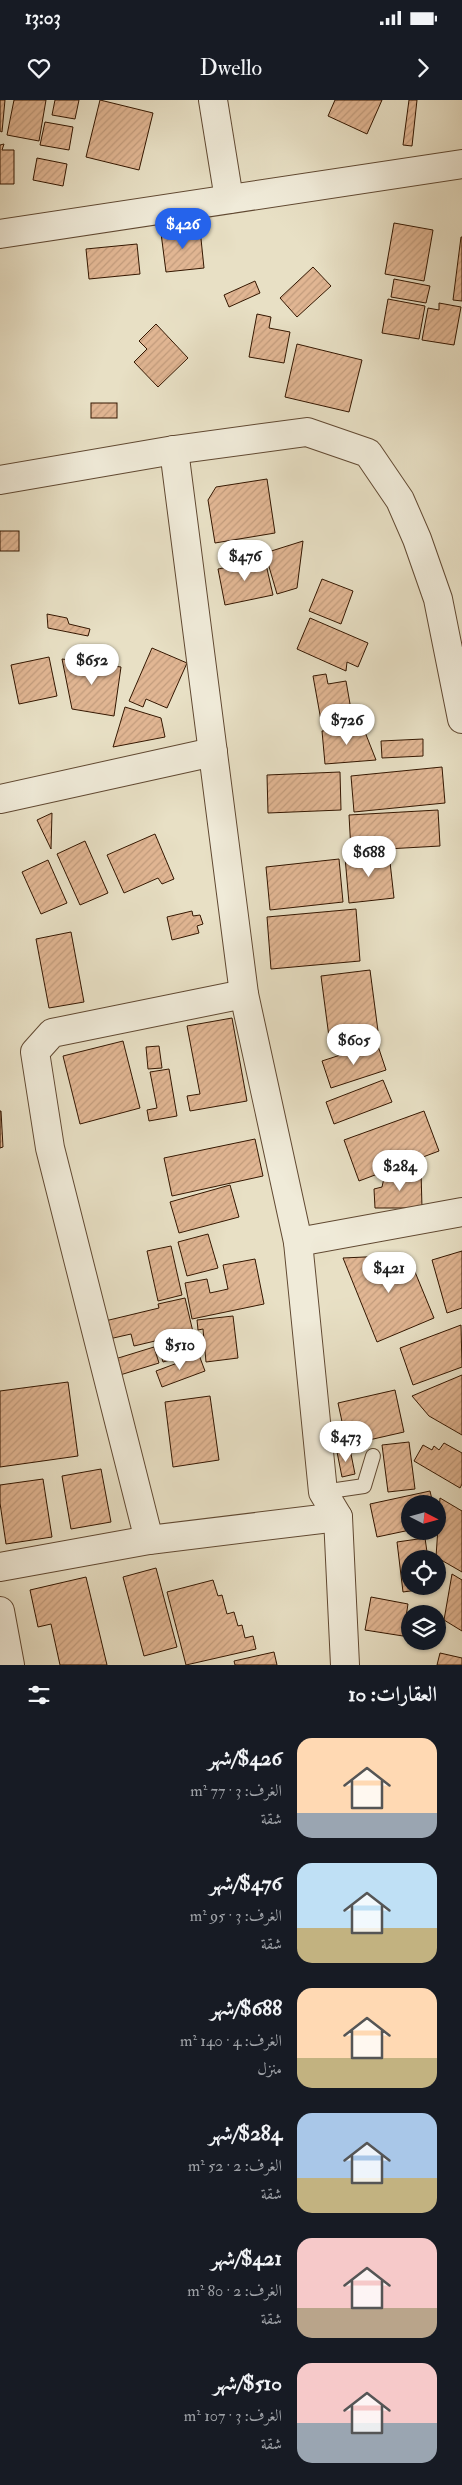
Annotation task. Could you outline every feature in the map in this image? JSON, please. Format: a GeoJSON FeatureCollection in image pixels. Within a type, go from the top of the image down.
{"type":"FeatureCollection","features":[{"type":"Feature","properties":{"kind":"street"},"geometry":{"type":"LineString","coordinates":[[213,100],[229,199]]}},
{"type":"Feature","properties":{"kind":"street"},"geometry":{"type":"LineString","coordinates":[[0,234],[462,164]]}},
{"type":"Feature","properties":{"kind":"street"},"geometry":{"type":"LineString","coordinates":[[0,480],[174,450],[307,432],[368,453],[400,500],[417,539],[450,602],[462,719]]}},
{"type":"Feature","properties":{"kind":"street"},"geometry":{"type":"LineString","coordinates":[[174,450],[244,994],[298,1242],[323,1492],[338,1517],[345,1665]]}},
{"type":"Feature","properties":{"kind":"street"},"geometry":{"type":"LineString","coordinates":[[0,799],[213,752]]}},
{"type":"Feature","properties":{"kind":"street"},"geometry":{"type":"LineString","coordinates":[[149,1540],[50,1148],[35,1052],[52,1033],[244,994]]}},
{"type":"Feature","properties":{"kind":"street"},"geometry":{"type":"LineString","coordinates":[[298,1242],[462,1212]]}},
{"type":"Feature","properties":{"kind":"street"},"geometry":{"type":"LineString","coordinates":[[0,1567],[149,1540],[338,1517]]}},
{"type":"Feature","properties":{"kind":"street"},"geometry":{"type":"LineString","coordinates":[[0,1611],[10,1665]]}},
{"type":"Feature","properties":{"kind":"lane"},"geometry":{"type":"LineString","coordinates":[[323,1492],[364,1486],[373,1456]]}},
{"type":"Feature","properties":{"kind":"building"},"geometry":{"type":"Polygon","coordinates":[[[0,100],[5,100],[2,132],[0,131],[0,100]]]}},
{"type":"Feature","properties":{"kind":"building"},"geometry":{"type":"Polygon","coordinates":[[[14,100],[46,100],[39,141],[7,135],[14,100]]]}},
{"type":"Feature","properties":{"kind":"building"},"geometry":{"type":"Polygon","coordinates":[[[55,100],[79,100],[75,119],[52,115],[55,100]]]}},
{"type":"Feature","properties":{"kind":"building"},"geometry":{"type":"Polygon","coordinates":[[[100,100],[153,113],[139,170],[86,157],[100,100]]]}},
{"type":"Feature","properties":{"kind":"building"},"geometry":{"type":"Polygon","coordinates":[[[335,100],[382,100],[367,134],[328,116],[335,100]]]}},
{"type":"Feature","properties":{"kind":"building"},"geometry":{"type":"Polygon","coordinates":[[[409,100],[417,100],[412,146],[403,145],[409,100]]]}},
{"type":"Feature","properties":{"kind":"building"},"geometry":{"type":"Polygon","coordinates":[[[45,122],[73,127],[69,150],[40,145],[45,122]]]}},
{"type":"Feature","properties":{"kind":"building"},"geometry":{"type":"Polygon","coordinates":[[[4,144],[2,150],[14,150],[14,184],[0,184],[0,145],[4,144]]]}},
{"type":"Feature","properties":{"kind":"building"},"geometry":{"type":"Polygon","coordinates":[[[37,158],[67,164],[63,186],[33,180],[37,158]]]}},
{"type":"Feature","properties":{"kind":"building"},"geometry":{"type":"Polygon","coordinates":[[[394,223],[433,230],[424,281],[385,274],[394,223]]]}},
{"type":"Feature","properties":{"kind":"building"},"geometry":{"type":"Polygon","coordinates":[[[200,229],[204,268],[166,272],[161,233],[200,229]]]}},
{"type":"Feature","properties":{"kind":"building"},"geometry":{"type":"Polygon","coordinates":[[[462,237],[462,301],[453,300],[462,237]]]}},
{"type":"Feature","properties":{"kind":"building"},"geometry":{"type":"Polygon","coordinates":[[[137,244],[140,274],[89,279],[86,249],[137,244]]]}},
{"type":"Feature","properties":{"kind":"building"},"geometry":{"type":"Polygon","coordinates":[[[313,267],[331,286],[297,317],[280,298],[313,267]]]}},
{"type":"Feature","properties":{"kind":"building"},"geometry":{"type":"Polygon","coordinates":[[[394,279],[430,286],[426,303],[391,297],[394,279]]]}},
{"type":"Feature","properties":{"kind":"building"},"geometry":{"type":"Polygon","coordinates":[[[255,281],[260,293],[229,307],[224,295],[255,281]]]}},
{"type":"Feature","properties":{"kind":"building"},"geometry":{"type":"Polygon","coordinates":[[[388,299],[425,306],[419,339],[382,333],[388,299]]]}},
{"type":"Feature","properties":{"kind":"building"},"geometry":{"type":"Polygon","coordinates":[[[439,303],[461,307],[454,345],[422,340],[428,308],[439,310],[439,303]]]}},
{"type":"Feature","properties":{"kind":"building"},"geometry":{"type":"Polygon","coordinates":[[[257,314],[271,317],[269,328],[290,332],[284,363],[249,357],[257,314]]]}},
{"type":"Feature","properties":{"kind":"building"},"geometry":{"type":"Polygon","coordinates":[[[156,324],[188,358],[158,387],[134,362],[147,349],[139,341],[156,324]]]}},
{"type":"Feature","properties":{"kind":"building"},"geometry":{"type":"Polygon","coordinates":[[[297,344],[362,360],[349,412],[285,397],[297,344]]]}},
{"type":"Feature","properties":{"kind":"building"},"geometry":{"type":"Polygon","coordinates":[[[91,403],[117,403],[117,418],[91,418],[91,403]]]}},
{"type":"Feature","properties":{"kind":"building"},"geometry":{"type":"Polygon","coordinates":[[[267,479],[275,533],[215,543],[208,500],[216,487],[267,479]]]}},
{"type":"Feature","properties":{"kind":"building"},"geometry":{"type":"Polygon","coordinates":[[[0,531],[19,531],[19,551],[0,551],[0,531]]]}},
{"type":"Feature","properties":{"kind":"building"},"geometry":{"type":"Polygon","coordinates":[[[303,541],[297,588],[277,594],[265,553],[303,541]]]}},
{"type":"Feature","properties":{"kind":"building"},"geometry":{"type":"Polygon","coordinates":[[[265,560],[273,595],[225,605],[218,569],[265,560]]]}},
{"type":"Feature","properties":{"kind":"building"},"geometry":{"type":"Polygon","coordinates":[[[322,579],[353,591],[341,624],[309,611],[322,579]]]}},
{"type":"Feature","properties":{"kind":"building"},"geometry":{"type":"Polygon","coordinates":[[[47,614],[67,618],[69,624],[90,629],[88,636],[48,628],[47,614]]]}},
{"type":"Feature","properties":{"kind":"building"},"geometry":{"type":"Polygon","coordinates":[[[310,618],[368,643],[358,667],[347,662],[346,671],[297,649],[310,618]]]}},
{"type":"Feature","properties":{"kind":"building"},"geometry":{"type":"Polygon","coordinates":[[[152,648],[187,663],[167,708],[146,699],[143,707],[129,701],[152,648]]]}},
{"type":"Feature","properties":{"kind":"building"},"geometry":{"type":"Polygon","coordinates":[[[49,657],[57,696],[19,704],[11,665],[49,657]]]}},
{"type":"Feature","properties":{"kind":"building"},"geometry":{"type":"Polygon","coordinates":[[[62,659],[121,667],[114,716],[72,709],[62,659]]]}},
{"type":"Feature","properties":{"kind":"building"},"geometry":{"type":"Polygon","coordinates":[[[326,674],[328,684],[346,681],[353,721],[322,726],[313,676],[326,674]]]}},
{"type":"Feature","properties":{"kind":"building"},"geometry":{"type":"Polygon","coordinates":[[[125,707],[161,718],[165,737],[113,747],[125,707]]]}},
{"type":"Feature","properties":{"kind":"building"},"geometry":{"type":"Polygon","coordinates":[[[363,727],[376,760],[325,764],[322,731],[363,727]]]}},
{"type":"Feature","properties":{"kind":"building"},"geometry":{"type":"Polygon","coordinates":[[[423,739],[423,756],[382,758],[381,741],[423,739]]]}},
{"type":"Feature","properties":{"kind":"building"},"geometry":{"type":"Polygon","coordinates":[[[442,767],[445,803],[354,812],[351,776],[442,767]]]}},
{"type":"Feature","properties":{"kind":"building"},"geometry":{"type":"Polygon","coordinates":[[[340,772],[341,810],[268,813],[267,775],[340,772]]]}},
{"type":"Feature","properties":{"kind":"building"},"geometry":{"type":"Polygon","coordinates":[[[438,810],[440,846],[351,851],[349,815],[438,810]]]}},
{"type":"Feature","properties":{"kind":"building"},"geometry":{"type":"Polygon","coordinates":[[[52,813],[51,849],[37,820],[52,813]]]}},
{"type":"Feature","properties":{"kind":"building"},"geometry":{"type":"Polygon","coordinates":[[[155,834],[174,879],[162,884],[158,878],[124,893],[107,855],[155,834]]]}},
{"type":"Feature","properties":{"kind":"building"},"geometry":{"type":"Polygon","coordinates":[[[85,841],[108,893],[80,905],[57,854],[85,841]]]}},
{"type":"Feature","properties":{"kind":"building"},"geometry":{"type":"Polygon","coordinates":[[[389,853],[394,898],[349,903],[345,857],[389,853]]]}},
{"type":"Feature","properties":{"kind":"building"},"geometry":{"type":"Polygon","coordinates":[[[339,859],[343,902],[270,910],[266,867],[339,859]]]}},
{"type":"Feature","properties":{"kind":"building"},"geometry":{"type":"Polygon","coordinates":[[[48,860],[67,903],[41,914],[22,872],[48,860]]]}},
{"type":"Feature","properties":{"kind":"building"},"geometry":{"type":"Polygon","coordinates":[[[356,909],[360,961],[271,969],[267,917],[356,909]]]}},
{"type":"Feature","properties":{"kind":"building"},"geometry":{"type":"Polygon","coordinates":[[[192,911],[193,916],[200,915],[203,924],[197,926],[199,933],[172,940],[167,917],[192,911]]]}},
{"type":"Feature","properties":{"kind":"building"},"geometry":{"type":"Polygon","coordinates":[[[71,932],[84,1002],[49,1008],[36,939],[71,932]]]}},
{"type":"Feature","properties":{"kind":"building"},"geometry":{"type":"Polygon","coordinates":[[[370,970],[378,1031],[329,1037],[321,976],[370,970]]]}},
{"type":"Feature","properties":{"kind":"building"},"geometry":{"type":"Polygon","coordinates":[[[232,1018],[247,1101],[190,1111],[187,1096],[200,1094],[187,1026],[232,1018]]]}},
{"type":"Feature","properties":{"kind":"building"},"geometry":{"type":"Polygon","coordinates":[[[123,1041],[140,1108],[80,1124],[63,1056],[123,1041]]]}},
{"type":"Feature","properties":{"kind":"building"},"geometry":{"type":"Polygon","coordinates":[[[377,1043],[386,1070],[331,1088],[322,1061],[377,1043]]]}},
{"type":"Feature","properties":{"kind":"building"},"geometry":{"type":"Polygon","coordinates":[[[159,1046],[162,1068],[148,1069],[146,1047],[159,1046]]]}},
{"type":"Feature","properties":{"kind":"building"},"geometry":{"type":"Polygon","coordinates":[[[169,1069],[177,1116],[149,1121],[147,1110],[157,1108],[150,1072],[169,1069]]]}},
{"type":"Feature","properties":{"kind":"building"},"geometry":{"type":"Polygon","coordinates":[[[383,1080],[392,1102],[334,1124],[326,1102],[383,1080]]]}},
{"type":"Feature","properties":{"kind":"building"},"geometry":{"type":"Polygon","coordinates":[[[0,1111],[3,1147],[0,1148],[0,1111]]]}},
{"type":"Feature","properties":{"kind":"building"},"geometry":{"type":"Polygon","coordinates":[[[424,1111],[439,1151],[359,1181],[344,1140],[424,1111]]]}},
{"type":"Feature","properties":{"kind":"building"},"geometry":{"type":"Polygon","coordinates":[[[255,1139],[263,1176],[172,1196],[164,1158],[255,1139]]]}},
{"type":"Feature","properties":{"kind":"building"},"geometry":{"type":"Polygon","coordinates":[[[401,1171],[421,1171],[422,1208],[375,1208],[374,1189],[382,1187],[384,1178],[401,1178],[401,1171]]]}},
{"type":"Feature","properties":{"kind":"building"},"geometry":{"type":"Polygon","coordinates":[[[230,1185],[239,1217],[179,1233],[170,1202],[230,1185]]]}},
{"type":"Feature","properties":{"kind":"building"},"geometry":{"type":"Polygon","coordinates":[[[208,1234],[218,1268],[187,1276],[178,1242],[208,1234]]]}},
{"type":"Feature","properties":{"kind":"building"},"geometry":{"type":"Polygon","coordinates":[[[171,1246],[182,1295],[158,1301],[147,1251],[171,1246]]]}},
{"type":"Feature","properties":{"kind":"building"},"geometry":{"type":"Polygon","coordinates":[[[462,1251],[462,1308],[447,1313],[432,1260],[462,1251]]]}},
{"type":"Feature","properties":{"kind":"building"},"geometry":{"type":"Polygon","coordinates":[[[408,1255],[434,1318],[377,1342],[343,1258],[408,1255]]]}},
{"type":"Feature","properties":{"kind":"building"},"geometry":{"type":"Polygon","coordinates":[[[255,1259],[264,1304],[192,1319],[185,1283],[207,1279],[210,1293],[228,1289],[223,1265],[255,1259]]]}},
{"type":"Feature","properties":{"kind":"building"},"geometry":{"type":"Polygon","coordinates":[[[185,1298],[193,1332],[134,1346],[131,1334],[109,1339],[105,1321],[159,1308],[158,1304],[185,1298]]]}},
{"type":"Feature","properties":{"kind":"building"},"geometry":{"type":"Polygon","coordinates":[[[233,1316],[238,1358],[206,1362],[203,1329],[198,1330],[197,1320],[233,1316]]]}},
{"type":"Feature","properties":{"kind":"building"},"geometry":{"type":"Polygon","coordinates":[[[461,1325],[462,1367],[413,1385],[400,1348],[461,1325]]]}},
{"type":"Feature","properties":{"kind":"building"},"geometry":{"type":"Polygon","coordinates":[[[198,1337],[202,1351],[163,1362],[159,1348],[198,1337]]]}},
{"type":"Feature","properties":{"kind":"building"},"geometry":{"type":"Polygon","coordinates":[[[154,1347],[159,1363],[120,1375],[115,1359],[154,1347]]]}},
{"type":"Feature","properties":{"kind":"building"},"geometry":{"type":"Polygon","coordinates":[[[199,1355],[205,1371],[162,1387],[156,1371],[199,1355]]]}},
{"type":"Feature","properties":{"kind":"building"},"geometry":{"type":"Polygon","coordinates":[[[462,1375],[462,1435],[429,1416],[412,1396],[462,1375]]]}},
{"type":"Feature","properties":{"kind":"building"},"geometry":{"type":"Polygon","coordinates":[[[68,1382],[78,1456],[0,1467],[0,1391],[68,1382]]]}},
{"type":"Feature","properties":{"kind":"building"},"geometry":{"type":"Polygon","coordinates":[[[395,1390],[404,1432],[347,1445],[338,1403],[395,1390]]]}},
{"type":"Feature","properties":{"kind":"building"},"geometry":{"type":"Polygon","coordinates":[[[210,1396],[219,1460],[173,1467],[165,1402],[210,1396]]]}},
{"type":"Feature","properties":{"kind":"building"},"geometry":{"type":"Polygon","coordinates":[[[409,1442],[415,1489],[388,1492],[382,1445],[409,1442]]]}},
{"type":"Feature","properties":{"kind":"building"},"geometry":{"type":"Polygon","coordinates":[[[444,1443],[462,1453],[462,1484],[460,1488],[414,1461],[423,1445],[432,1450],[434,1446],[439,1450],[444,1443]]]}},
{"type":"Feature","properties":{"kind":"building"},"geometry":{"type":"Polygon","coordinates":[[[350,1449],[355,1474],[342,1477],[337,1452],[350,1449]]]}},
{"type":"Feature","properties":{"kind":"building"},"geometry":{"type":"Polygon","coordinates":[[[101,1469],[111,1522],[71,1529],[62,1476],[101,1469]]]}},
{"type":"Feature","properties":{"kind":"building"},"geometry":{"type":"Polygon","coordinates":[[[43,1479],[52,1537],[6,1544],[0,1503],[0,1485],[43,1479]]]}},
{"type":"Feature","properties":{"kind":"building"},"geometry":{"type":"Polygon","coordinates":[[[430,1491],[431,1495],[412,1495],[430,1491]]]}},
{"type":"Feature","properties":{"kind":"building"},"geometry":{"type":"Polygon","coordinates":[[[401,1497],[401,1532],[377,1537],[370,1504],[401,1497]]]}},
{"type":"Feature","properties":{"kind":"building"},"geometry":{"type":"Polygon","coordinates":[[[446,1502],[462,1511],[462,1572],[446,1563],[446,1550],[436,1550],[437,1540],[446,1540],[446,1502]]]}},
{"type":"Feature","properties":{"kind":"building"},"geometry":{"type":"Polygon","coordinates":[[[425,1540],[427,1550],[401,1550],[401,1575],[397,1542],[425,1540]]]}},
{"type":"Feature","properties":{"kind":"building"},"geometry":{"type":"Polygon","coordinates":[[[156,1568],[177,1647],[144,1656],[123,1577],[156,1568]]]}},
{"type":"Feature","properties":{"kind":"building"},"geometry":{"type":"Polygon","coordinates":[[[452,1574],[462,1580],[462,1631],[446,1621],[446,1608],[452,1574]]]}},
{"type":"Feature","properties":{"kind":"building"},"geometry":{"type":"Polygon","coordinates":[[[86,1577],[107,1665],[60,1665],[51,1624],[38,1627],[30,1590],[86,1577]]]}},
{"type":"Feature","properties":{"kind":"building"},"geometry":{"type":"Polygon","coordinates":[[[213,1580],[218,1596],[222,1595],[227,1614],[234,1612],[238,1626],[242,1625],[245,1638],[253,1636],[256,1649],[186,1665],[167,1592],[213,1580]]]}},
{"type":"Feature","properties":{"kind":"building"},"geometry":{"type":"Polygon","coordinates":[[[371,1597],[408,1604],[401,1605],[401,1636],[365,1630],[371,1597]]]}},
{"type":"Feature","properties":{"kind":"building"},"geometry":{"type":"Polygon","coordinates":[[[274,1652],[277,1665],[235,1665],[234,1661],[274,1652]]]}},
{"type":"Feature","properties":{"kind":"building"},"geometry":{"type":"Polygon","coordinates":[[[440,1653],[462,1658],[462,1665],[437,1665],[440,1653]]]}}]}
